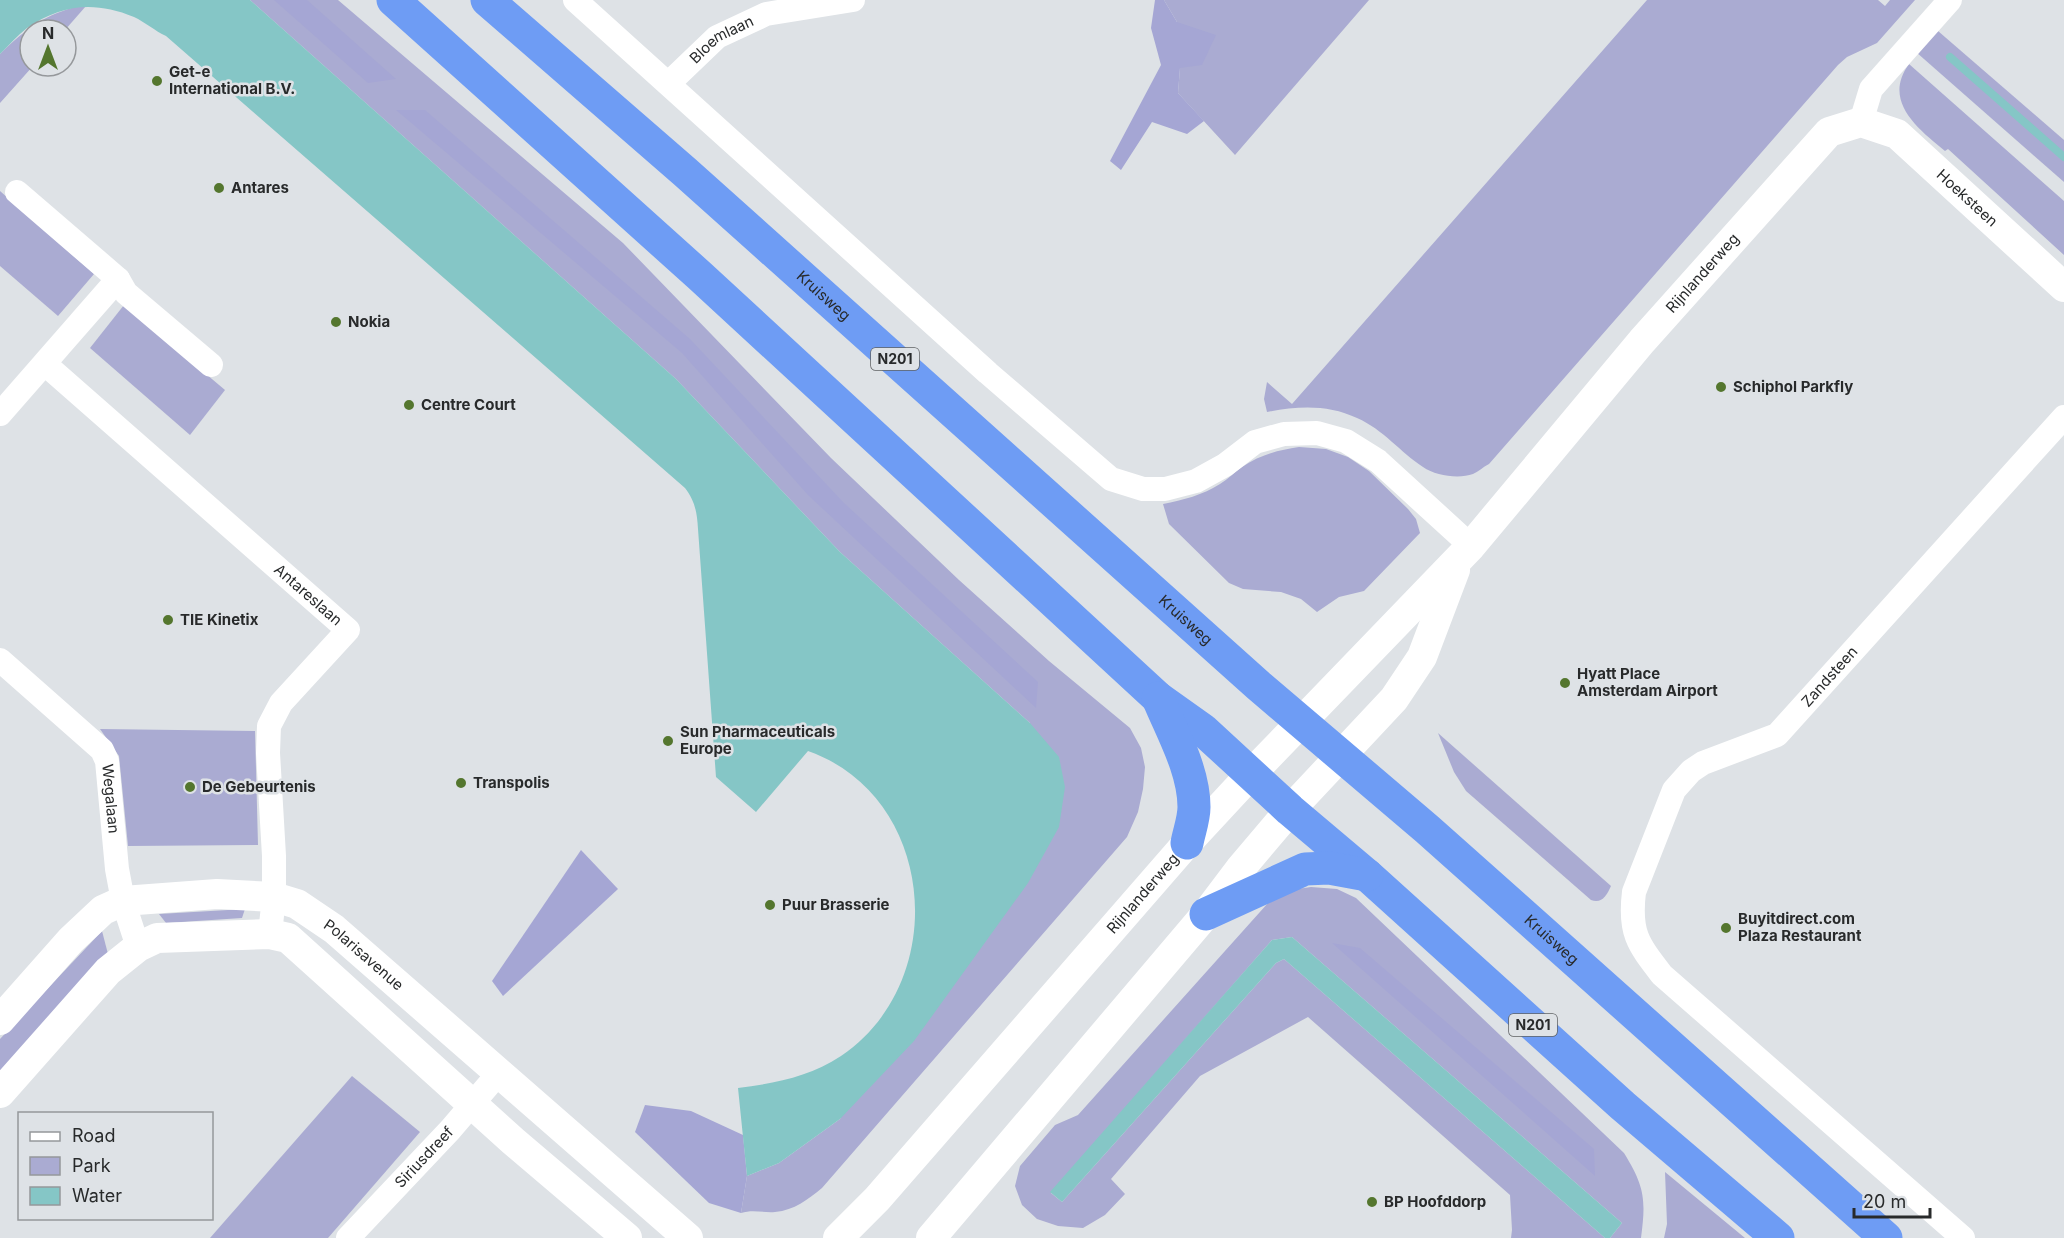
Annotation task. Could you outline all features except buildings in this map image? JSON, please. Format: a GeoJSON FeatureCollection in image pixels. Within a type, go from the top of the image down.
{"type":"FeatureCollection","features":[{"type":"Feature","properties":{"kind":"highway","name":"N201"},"geometry":{"type":"LineString","coordinates":[[393,0],[692,268],[1158,698],[1203,730],[1623,1106],[1778,1238]]}},
{"type":"Feature","properties":{"kind":"highway","name":"Kruisweg"},"geometry":{"type":"LineString","coordinates":[[487,0],[685,172],[1340,757],[1410,815],[1886,1238]]}},
{"type":"Feature","properties":{"kind":"highway"},"geometry":{"type":"LineString","coordinates":[[1158,698],[1180,754],[1186,762],[1192,785],[1194,810],[1186,843]]}},
{"type":"Feature","properties":{"kind":"highway"},"geometry":{"type":"LineString","coordinates":[[1206,914],[1305,868],[1329,868],[1367,875]]}},
{"type":"Feature","properties":{"kind":"street"},"geometry":{"type":"LineString","coordinates":[[575,0],[988,373],[1112,479],[1143,489],[1165,489],[1196,481],[1225,465],[1255,442],[1284,434],[1317,433],[1346,441],[1378,461],[1465,552]]}},
{"type":"Feature","properties":{"kind":"street","name":"Bloemlaan"},"geometry":{"type":"LineString","coordinates":[[669,83],[717,37],[766,14],[853,0]]}},
{"type":"Feature","properties":{"kind":"street"},"geometry":{"type":"LineString","coordinates":[[1861,122],[1870,89],[1950,0]]}},
{"type":"Feature","properties":{"kind":"street","name":"Rijnlanderweg"},"geometry":{"type":"LineString","coordinates":[[838,1238],[877,1199],[1186,843],[1465,552],[1642,341],[1829,132],[1861,122]]}},
{"type":"Feature","properties":{"kind":"street","name":"Hoeksteen"},"geometry":{"type":"LineString","coordinates":[[1861,122],[1897,134],[2064,287]]}},
{"type":"Feature","properties":{"kind":"street"},"geometry":{"type":"LineString","coordinates":[[17,192],[118,279],[126,293],[212,364]]}},
{"type":"Feature","properties":{"kind":"street"},"geometry":{"type":"LineString","coordinates":[[0,414],[118,279]]}},
{"type":"Feature","properties":{"kind":"street","name":"Antareslaan"},"geometry":{"type":"LineString","coordinates":[[45,364],[348,630],[281,703],[269,726],[268,753],[274,856],[274,897],[270,934]]}},
{"type":"Feature","properties":{"kind":"street","name":"Zandsteen"},"geometry":{"type":"LineString","coordinates":[[1963,1238],[1662,975],[1640,946],[1634,934],[1632,907],[1634,891],[1674,789],[1691,771],[1703,763],[1777,735],[2064,417]]}},
{"type":"Feature","properties":{"kind":"street","name":"Rijnlanderweg"},"geometry":{"type":"LineString","coordinates":[[931,1238],[1206,914],[1240,869],[1290,810],[1394,699],[1422,657],[1465,552]]}},
{"type":"Feature","properties":{"kind":"street","name":"Wegalaan"},"geometry":{"type":"LineString","coordinates":[[0,660],[102,750],[107,761],[117,869],[123,901],[138,947]]}},
{"type":"Feature","properties":{"kind":"street","name":"Polarisavenue"},"geometry":{"type":"LineString","coordinates":[[0,1020],[71,940],[103,910],[123,901],[217,894],[274,897],[297,904],[334,929],[688,1238]]}},
{"type":"Feature","properties":{"kind":"street"},"geometry":{"type":"LineString","coordinates":[[0,1093],[108,971],[138,947],[157,938],[270,934],[288,938],[472,1104],[627,1238]]}},
{"type":"Feature","properties":{"kind":"street","name":"Siriusdreef"},"geometry":{"type":"LineString","coordinates":[[348,1238],[498,1074]]}},
{"type":"Feature","properties":{"kind":"green space"},"geometry":{"type":"Polygon","coordinates":[[[250,0],[338,0],[623,243],[831,458],[959,580],[1049,661],[1130,728],[1141,748],[1145,767],[1143,789],[1138,812],[1127,837],[822,1188],[795,1207],[775,1212],[741,1213],[747,1176],[779,1163],[840,1119],[1030,723],[840,552],[676,379],[250,0]]]}},
{"type":"Feature","properties":{"kind":"green space"},"geometry":{"type":"Polygon","coordinates":[[[1164,0],[1369,0],[1235,155],[1178,93],[1180,68],[1177,22],[1164,0]]]}},
{"type":"Feature","properties":{"kind":"green space"},"geometry":{"type":"Polygon","coordinates":[[[1647,0],[1878,0],[1885,6],[1890,0],[1915,0],[1877,43],[1847,57],[1838,65],[1489,464],[1477,472],[1467,476],[1454,476],[1428,470],[1367,423],[1346,413],[1324,408],[1290,408],[1267,412],[1264,399],[1267,382],[1292,404],[1647,0]]]}},
{"type":"Feature","properties":{"kind":"green space"},"geometry":{"type":"Polygon","coordinates":[[[82,5],[86,6],[76,18],[47,18],[82,5]]]}},
{"type":"Feature","properties":{"kind":"green space"},"geometry":{"type":"Polygon","coordinates":[[[1938,31],[2064,140],[2064,182],[1916,52],[1938,31]]]}},
{"type":"Feature","properties":{"kind":"green space"},"geometry":{"type":"Polygon","coordinates":[[[18,37],[18,78],[22,78],[0,103],[0,54],[18,37]]]}},
{"type":"Feature","properties":{"kind":"green space"},"geometry":{"type":"Polygon","coordinates":[[[1909,64],[2064,201],[2064,255],[1948,149],[1945,151],[1915,124],[1901,102],[1899,90],[1902,77],[1909,64]]]}},
{"type":"Feature","properties":{"kind":"green space"},"geometry":{"type":"Polygon","coordinates":[[[0,191],[94,274],[58,316],[0,266],[0,191]]]}},
{"type":"Feature","properties":{"kind":"green space"},"geometry":{"type":"Polygon","coordinates":[[[124,305],[225,390],[190,435],[90,348],[124,305]]]}},
{"type":"Feature","properties":{"kind":"green space"},"geometry":{"type":"Polygon","coordinates":[[[1299,447],[1326,449],[1348,457],[1369,471],[1408,509],[1416,519],[1420,533],[1364,591],[1339,597],[1317,612],[1301,599],[1281,592],[1243,589],[1229,583],[1169,524],[1163,504],[1207,491],[1262,456],[1299,447]]]}},
{"type":"Feature","properties":{"kind":"green space"},"geometry":{"type":"Polygon","coordinates":[[[100,729],[255,731],[258,845],[128,846],[119,756],[100,729]]]}},
{"type":"Feature","properties":{"kind":"green space"},"geometry":{"type":"Polygon","coordinates":[[[1438,733],[1611,886],[1604,898],[1598,901],[1591,900],[1466,791],[1454,772],[1438,733]]]}},
{"type":"Feature","properties":{"kind":"green space"},"geometry":{"type":"Polygon","coordinates":[[[1311,887],[1337,889],[1356,898],[1624,1153],[1636,1175],[1642,1194],[1641,1238],[1610,1238],[1622,1223],[1292,937],[1272,940],[1051,1193],[1062,1202],[1276,963],[1284,959],[1605,1238],[1511,1238],[1510,1195],[1308,1017],[1200,1076],[1111,1179],[1125,1194],[1105,1215],[1083,1228],[1058,1226],[1037,1219],[1022,1205],[1015,1186],[1020,1166],[1055,1125],[1078,1115],[1268,903],[1291,890],[1311,887]]]}},
{"type":"Feature","properties":{"kind":"green space"},"geometry":{"type":"Polygon","coordinates":[[[245,909],[242,918],[166,923],[159,914],[245,909]]]}},
{"type":"Feature","properties":{"kind":"green space"},"geometry":{"type":"Polygon","coordinates":[[[102,931],[108,954],[0,1075],[0,1039],[102,931]]]}},
{"type":"Feature","properties":{"kind":"green space"},"geometry":{"type":"Polygon","coordinates":[[[352,1076],[420,1132],[328,1238],[210,1238],[352,1076]]]}},
{"type":"Feature","properties":{"kind":"green space"},"geometry":{"type":"Polygon","coordinates":[[[1665,1172],[1745,1238],[1664,1238],[1667,1224],[1665,1172]]]}},
{"type":"Feature","properties":{"kind":"shaded area"},"geometry":{"type":"Polygon","coordinates":[[[274,0],[307,0],[396,79],[368,83],[274,0]]]}},
{"type":"Feature","properties":{"kind":"shaded area"},"geometry":{"type":"Polygon","coordinates":[[[1155,0],[1164,0],[1177,22],[1216,35],[1202,65],[1180,68],[1178,93],[1204,121],[1187,134],[1152,122],[1121,170],[1110,161],[1161,65],[1151,28],[1155,0]]]}},
{"type":"Feature","properties":{"kind":"shaded area"},"geometry":{"type":"Polygon","coordinates":[[[396,110],[425,110],[690,339],[844,503],[1038,682],[1036,708],[808,495],[682,353],[396,110]]]}},
{"type":"Feature","properties":{"kind":"shaded area"},"geometry":{"type":"Polygon","coordinates":[[[581,850],[618,889],[503,996],[492,981],[581,850]]]}},
{"type":"Feature","properties":{"kind":"shaded area"},"geometry":{"type":"Polygon","coordinates":[[[1332,943],[1360,948],[1594,1149],[1595,1176],[1332,943]]]}},
{"type":"Feature","properties":{"kind":"shaded area"},"geometry":{"type":"Polygon","coordinates":[[[645,1105],[691,1111],[743,1135],[747,1176],[741,1213],[709,1203],[635,1132],[645,1105]]]}},
{"type":"Feature","properties":{"kind":"water"},"geometry":{"type":"Polygon","coordinates":[[[0,0],[250,0],[676,379],[840,552],[1030,723],[1059,757],[1065,787],[1059,827],[1028,883],[914,1041],[840,1119],[779,1163],[747,1176],[738,1088],[804,1074],[841,1056],[877,1023],[901,983],[913,938],[914,892],[904,848],[883,807],[851,774],[808,751],[756,812],[716,777],[698,523],[695,507],[685,488],[166,36],[138,19],[120,12],[92,7],[79,8],[44,18],[18,18],[18,37],[0,54],[0,0]]]}},
{"type":"Feature","properties":{"kind":"water"},"geometry":{"type":"Polygon","coordinates":[[[1292,937],[1622,1223],[1610,1238],[1605,1238],[1284,959],[1276,963],[1062,1202],[1050,1192],[1272,940],[1292,937]]]}},
{"type":"Feature","properties":{"kind":"waterway"},"geometry":{"type":"LineString","coordinates":[[1950,57],[2064,157]]}},
{"type":"Feature","properties":{"kind":"place","name":"Get-e International B.V."},"geometry":{"type":"Point","coordinates":[157,81]}},
{"type":"Feature","properties":{"kind":"place","name":"Antares"},"geometry":{"type":"Point","coordinates":[219,188]}},
{"type":"Feature","properties":{"kind":"place","name":"Nokia"},"geometry":{"type":"Point","coordinates":[336,322]}},
{"type":"Feature","properties":{"kind":"place","name":"Schiphol Parkfly"},"geometry":{"type":"Point","coordinates":[1721,387]}},
{"type":"Feature","properties":{"kind":"place","name":"Centre Court"},"geometry":{"type":"Point","coordinates":[409,405]}},
{"type":"Feature","properties":{"kind":"place","name":"TIE Kinetix"},"geometry":{"type":"Point","coordinates":[168,620]}},
{"type":"Feature","properties":{"kind":"place","name":"Hyatt Place Amsterdam Airport"},"geometry":{"type":"Point","coordinates":[1565,683]}},
{"type":"Feature","properties":{"kind":"place","name":"Sun Pharmaceuticals Europe"},"geometry":{"type":"Point","coordinates":[668,741]}},
{"type":"Feature","properties":{"kind":"place","name":"Transpolis"},"geometry":{"type":"Point","coordinates":[461,783]}},
{"type":"Feature","properties":{"kind":"place","name":"De Gebeurtenis"},"geometry":{"type":"Point","coordinates":[190,787]}},
{"type":"Feature","properties":{"kind":"place","name":"Puur Brasserie"},"geometry":{"type":"Point","coordinates":[770,905]}},
{"type":"Feature","properties":{"kind":"place","name":"Buyitdirect.com Plaza Restaurant"},"geometry":{"type":"Point","coordinates":[1726,928]}},
{"type":"Feature","properties":{"kind":"place","name":"BP Hoofddorp"},"geometry":{"type":"Point","coordinates":[1372,1202]}}]}
